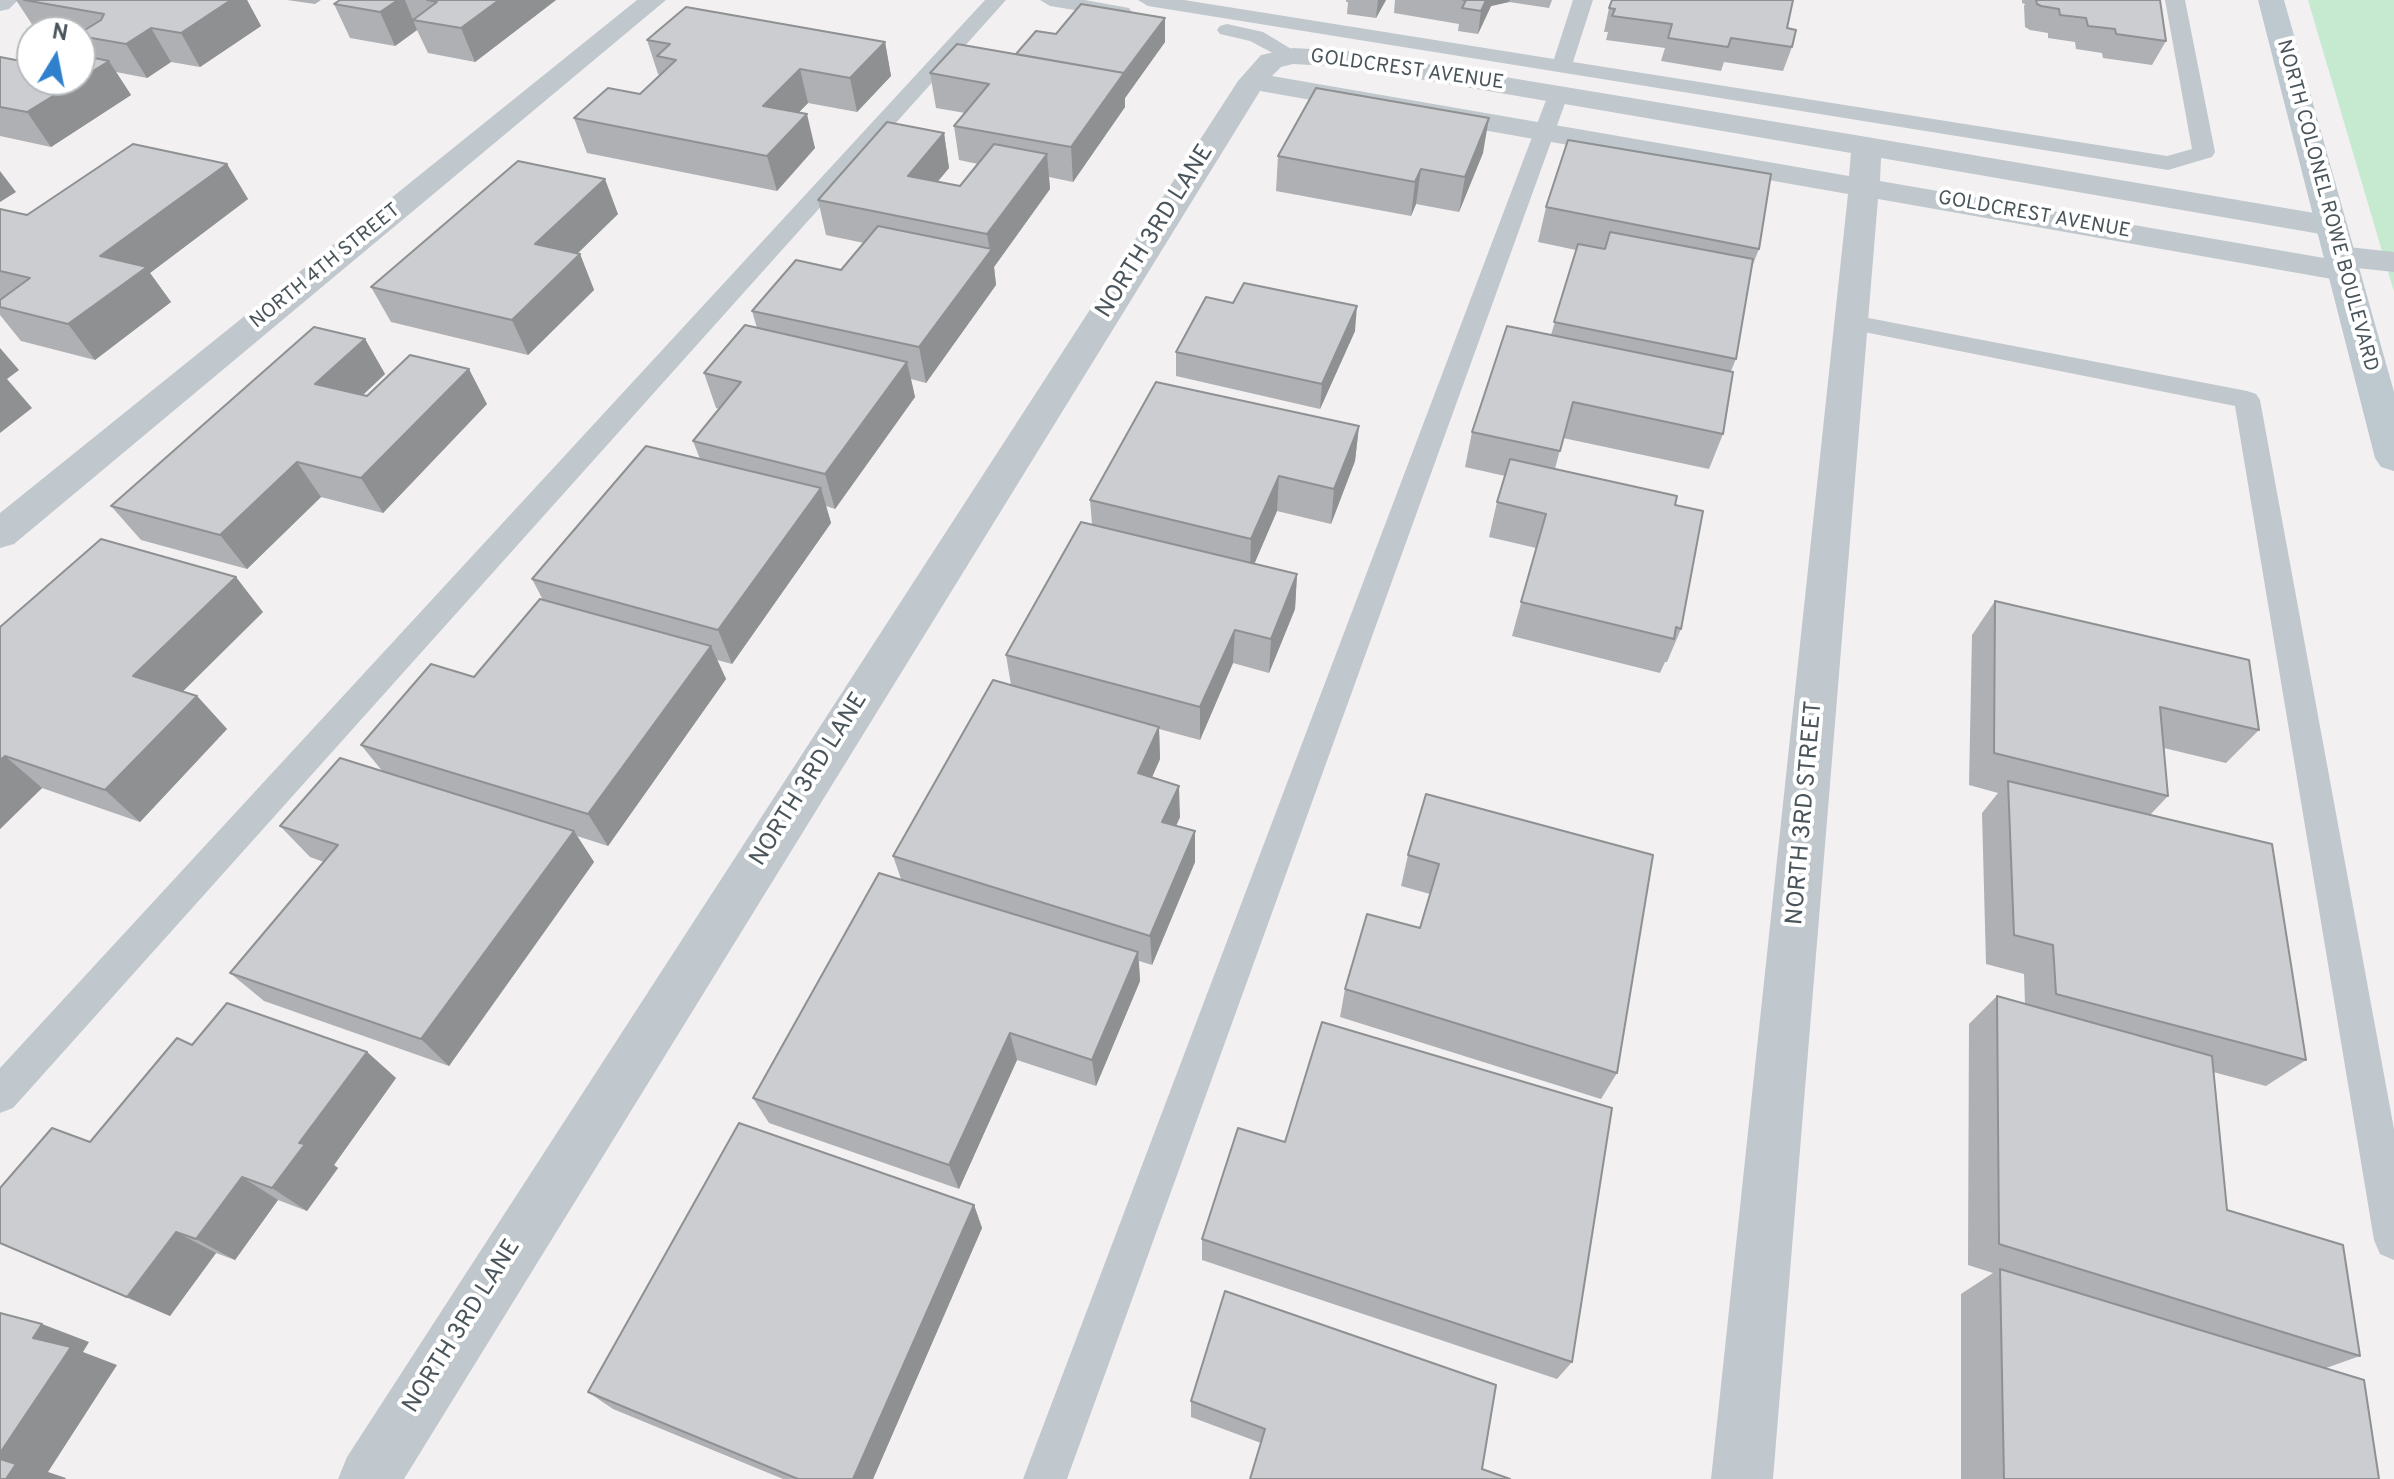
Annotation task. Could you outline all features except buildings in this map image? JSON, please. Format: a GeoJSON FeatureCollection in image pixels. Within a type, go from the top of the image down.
{"type":"FeatureCollection","features":[{"type":"Feature","properties":{"kind":"main road","name":"NORTH COLONEL ROWE BOULEVARD"},"geometry":{"type":"LineString","coordinates":[[2271,0],[2394,458]]}},
{"type":"Feature","properties":{"kind":"street","name":"NORTH 4TH STREET"},"geometry":{"type":"LineString","coordinates":[[0,534],[653,0]]}},
{"type":"Feature","properties":{"kind":"street","name":"GOLDCREST AVENUE"},"geometry":{"type":"LineString","coordinates":[[1252,81],[1271,61],[1293,56],[1560,80],[1865,166],[2338,251]]}},
{"type":"Feature","properties":{"kind":"street","name":"GOLDCREST AVENUE"},"geometry":{"type":"LineString","coordinates":[[1252,81],[1544,132],[1865,166],[2338,251]]}},
{"type":"Feature","properties":{"kind":"street","name":"NORTH 3RD LANE"},"geometry":{"type":"LineString","coordinates":[[368,1479],[1252,81]]}},
{"type":"Feature","properties":{"kind":"street","name":"NORTH 3RD STREET"},"geometry":{"type":"LineString","coordinates":[[1742,1479],[1853,323],[1865,166]]}},
{"type":"Feature","properties":{"kind":"street"},"geometry":{"type":"LineString","coordinates":[[2338,251],[2394,262]]}},
{"type":"Feature","properties":{"kind":"lane"},"geometry":{"type":"LineString","coordinates":[[0,1095],[996,0]]}},
{"type":"Feature","properties":{"kind":"lane"},"geometry":{"type":"LineString","coordinates":[[1050,0],[1243,32],[1293,56]]}},
{"type":"Feature","properties":{"kind":"lane"},"geometry":{"type":"LineString","coordinates":[[1148,0],[1560,80],[2168,163],[2204,152],[2175,0]]}},
{"type":"Feature","properties":{"kind":"lane"},"geometry":{"type":"LineString","coordinates":[[1045,1479],[1544,132],[1583,0]]}},
{"type":"Feature","properties":{"kind":"lane"},"geometry":{"type":"LineString","coordinates":[[1853,323],[2247,400],[2394,1240]]}},
{"type":"Feature","properties":{"kind":"green space"},"geometry":{"type":"Polygon","coordinates":[[[2308,0],[2394,0],[2394,292],[2308,0]]]}}]}
